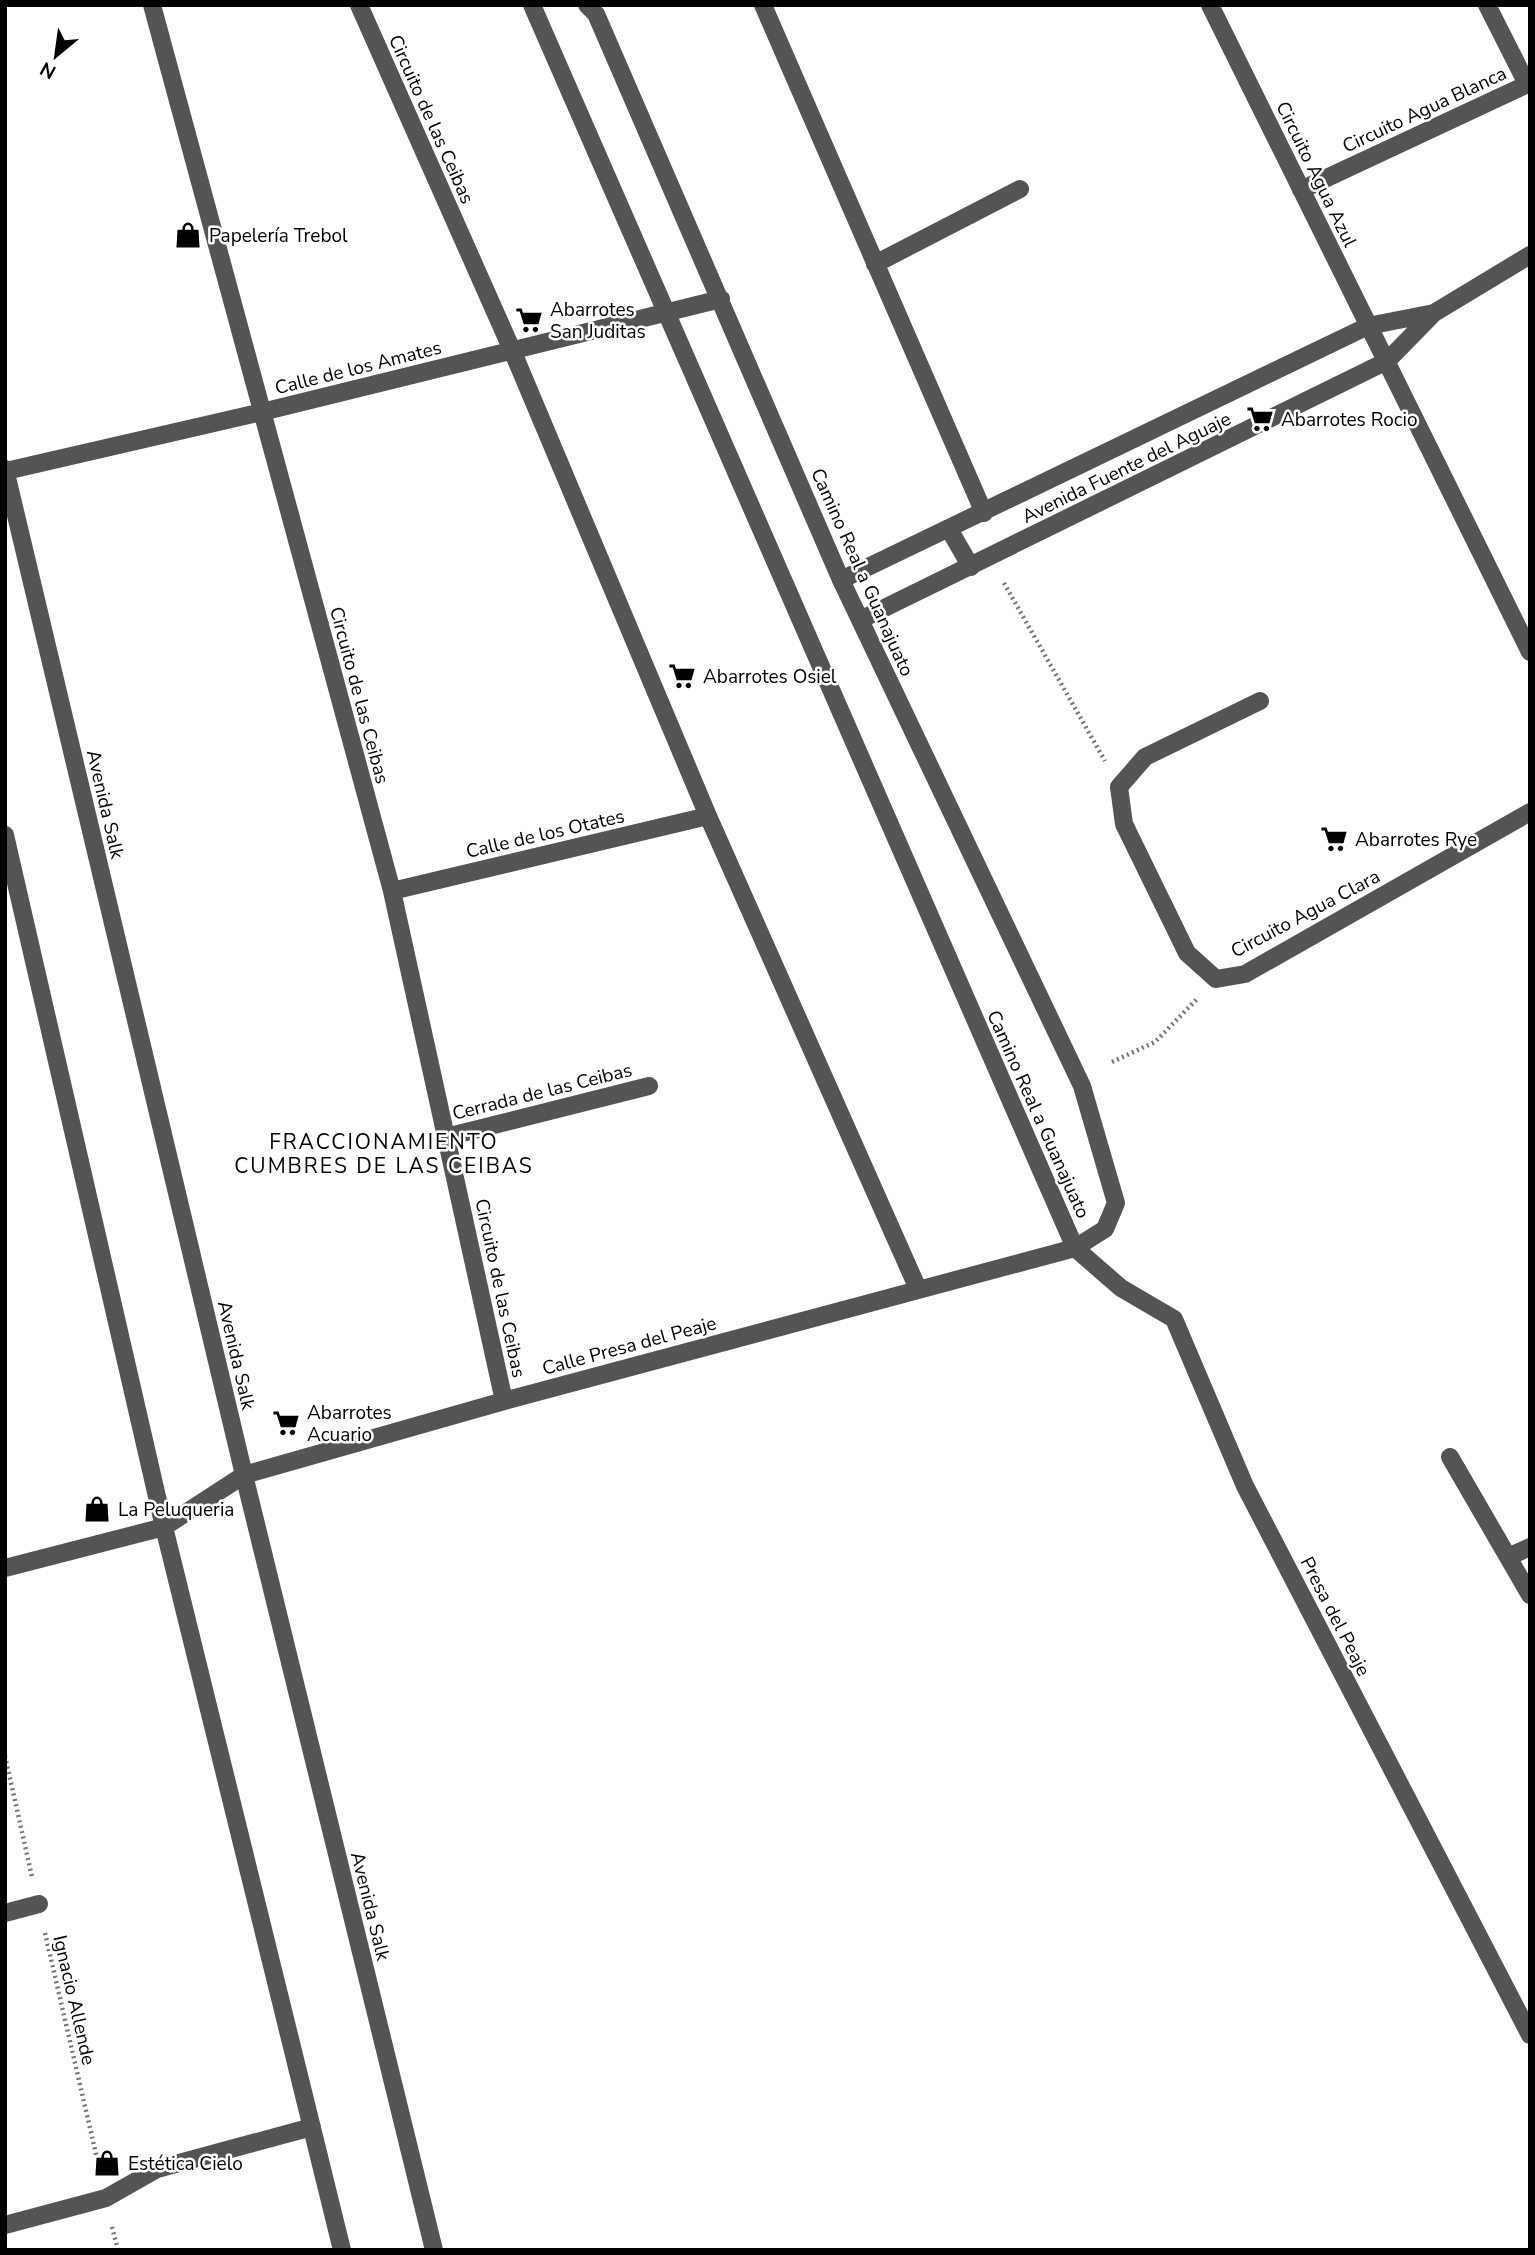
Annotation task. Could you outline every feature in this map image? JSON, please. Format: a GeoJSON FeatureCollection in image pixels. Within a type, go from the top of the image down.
{"type":"FeatureCollection","features":[{"type":"Feature","properties":{"kind":"street","name":"Circuito de las Ceibas"},"geometry":{"type":"LineString","coordinates":[[152,5],[392,891],[504,1401]]}},
{"type":"Feature","properties":{"kind":"street","name":"Circuito de las Ceibas"},"geometry":{"type":"LineString","coordinates":[[359,5],[512,350],[708,816],[918,1290]]}},
{"type":"Feature","properties":{"kind":"street","name":"Camino Real a Guanajuato"},"geometry":{"type":"LineString","coordinates":[[532,5],[1075,1248],[1105,1229],[1116,1203],[1082,1086],[841,580],[596,14],[587,5]]}},
{"type":"Feature","properties":{"kind":"street","name":"Circuito Agua Azul"},"geometry":{"type":"LineString","coordinates":[[1210,5],[1387,361]]}},
{"type":"Feature","properties":{"kind":"street","name":"Circuito Agua Blanca"},"geometry":{"type":"LineString","coordinates":[[1301,190],[1529,83],[1487,5]]}},
{"type":"Feature","properties":{"kind":"street"},"geometry":{"type":"LineString","coordinates":[[769,6],[875,264],[984,513]]}},
{"type":"Feature","properties":{"kind":"street"},"geometry":{"type":"LineString","coordinates":[[875,264],[1020,189]]}},
{"type":"Feature","properties":{"kind":"street","name":"Avenida Fuente del Aguaje"},"geometry":{"type":"LineString","coordinates":[[860,620],[1387,361],[1434,313],[1530,255]]}},
{"type":"Feature","properties":{"kind":"street","name":"Calle de los Amates"},"geometry":{"type":"LineString","coordinates":[[6,470],[262,412],[721,299]]}},
{"type":"Feature","properties":{"kind":"street","name":"Avenida Fuente del Aguaje"},"geometry":{"type":"LineString","coordinates":[[841,580],[1368,326],[1434,313]]}},
{"type":"Feature","properties":{"kind":"street"},"geometry":{"type":"LineString","coordinates":[[1387,361],[1530,652]]}},
{"type":"Feature","properties":{"kind":"street","name":"Avenida Salk"},"geometry":{"type":"LineString","coordinates":[[6,470],[244,1475],[434,2250]]}},
{"type":"Feature","properties":{"kind":"street"},"geometry":{"type":"LineString","coordinates":[[949,529],[971,567]]}},
{"type":"Feature","properties":{"kind":"street"},"geometry":{"type":"LineString","coordinates":[[1119,787],[1145,757],[1260,701]]}},
{"type":"Feature","properties":{"kind":"street","name":"Circuito Agua Clara"},"geometry":{"type":"LineString","coordinates":[[1119,787],[1124,824],[1187,954],[1216,979],[1245,974],[1530,812]]}},
{"type":"Feature","properties":{"kind":"street","name":"Calle de los Otates"},"geometry":{"type":"LineString","coordinates":[[392,891],[708,816]]}},
{"type":"Feature","properties":{"kind":"street"},"geometry":{"type":"LineString","coordinates":[[5,835],[164,1527],[342,2250]]}},
{"type":"Feature","properties":{"kind":"street","name":"Cerrada de las Ceibas"},"geometry":{"type":"LineString","coordinates":[[446,1137],[649,1086]]}},
{"type":"Feature","properties":{"kind":"street","name":"Calle Presa del Peaje"},"geometry":{"type":"LineString","coordinates":[[5,1568],[164,1527],[244,1475],[504,1401],[1075,1248]]}},
{"type":"Feature","properties":{"kind":"street","name":"Presa del Peaje"},"geometry":{"type":"LineString","coordinates":[[1075,1248],[1121,1288],[1174,1319],[1245,1486],[1530,2035]]}},
{"type":"Feature","properties":{"kind":"street"},"geometry":{"type":"LineString","coordinates":[[1450,1457],[1530,1595]]}},
{"type":"Feature","properties":{"kind":"street"},"geometry":{"type":"LineString","coordinates":[[1508,1557],[1530,1547]]}},
{"type":"Feature","properties":{"kind":"street"},"geometry":{"type":"LineString","coordinates":[[5,1913],[38,1904]]}},
{"type":"Feature","properties":{"kind":"street"},"geometry":{"type":"LineString","coordinates":[[5,2225],[106,2199],[157,2169],[312,2126]]}},
{"type":"Feature","properties":{"kind":"path"},"geometry":{"type":"LineString","coordinates":[[989,558],[1119,787]]}},
{"type":"Feature","properties":{"kind":"path"},"geometry":{"type":"LineString","coordinates":[[1112,1062],[1155,1042],[1216,979]]}},
{"type":"Feature","properties":{"kind":"path","name":"Ignacio Allende"},"geometry":{"type":"LineString","coordinates":[[5,1756],[118,2250]]}},
{"type":"Feature","properties":{"kind":"place","name":"Papelería Trebol"},"geometry":{"type":"Point","coordinates":[188,235]}},
{"type":"Feature","properties":{"kind":"place","name":"Abarrotes San Juditas"},"geometry":{"type":"Point","coordinates":[529,320]}},
{"type":"Feature","properties":{"kind":"place","name":"Abarrotes Rocio"},"geometry":{"type":"Point","coordinates":[1260,419]}},
{"type":"Feature","properties":{"kind":"place","name":"Abarrotes Osiel"},"geometry":{"type":"Point","coordinates":[682,676]}},
{"type":"Feature","properties":{"kind":"place","name":"Abarrotes Rye"},"geometry":{"type":"Point","coordinates":[1334,839]}},
{"type":"Feature","properties":{"kind":"place","name":"Abarrotes Acuario"},"geometry":{"type":"Point","coordinates":[286,1423]}},
{"type":"Feature","properties":{"kind":"place","name":"La Peluqueria"},"geometry":{"type":"Point","coordinates":[97,1509]}},
{"type":"Feature","properties":{"kind":"place","name":"Estética Cielo"},"geometry":{"type":"Point","coordinates":[107,2163]}},
{"type":"Feature","properties":{"kind":"district","name":"FRACCIONAMIENTO CUMBRES DE LAS CEIBAS"},"geometry":{"type":"Point","coordinates":[384,1154]}}]}
